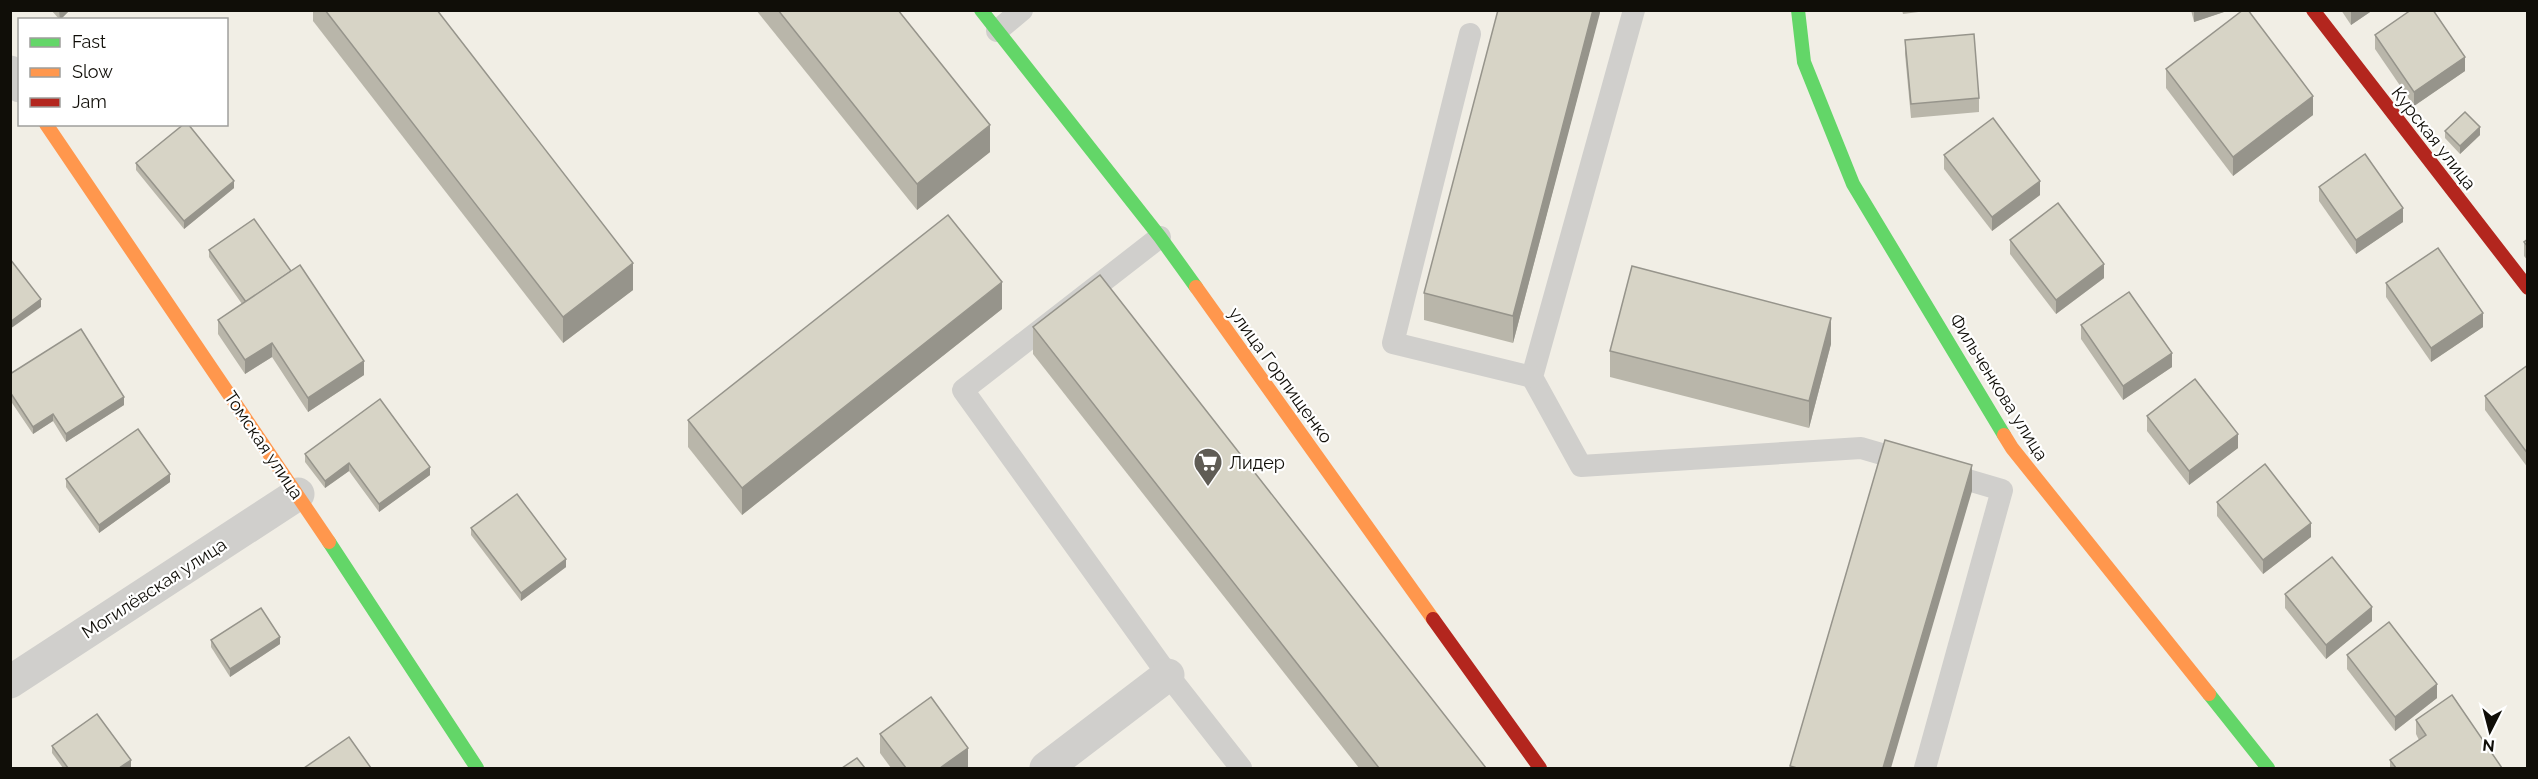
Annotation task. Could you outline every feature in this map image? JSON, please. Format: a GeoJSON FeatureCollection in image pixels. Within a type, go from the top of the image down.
{"type":"FeatureCollection","features":[{"type":"Feature","properties":{"kind":"street","name":"улица Горпищенко"},"geometry":{"type":"LineString","coordinates":[[981,10],[1160,237],[1540,768]]}},
{"type":"Feature","properties":{"kind":"street","name":"Фильченкова улица"},"geometry":{"type":"LineString","coordinates":[[1798,10],[1804,62],[1853,184],[2012,448],[2268,768]]}},
{"type":"Feature","properties":{"kind":"street","name":"Курская улица"},"geometry":{"type":"LineString","coordinates":[[2313,10],[2528,288]]}},
{"type":"Feature","properties":{"kind":"street","name":"Томская улица"},"geometry":{"type":"LineString","coordinates":[[47,126],[298,494],[477,768]]}},
{"type":"Feature","properties":{"kind":"street","name":"Могилёвская улица"},"geometry":{"type":"LineString","coordinates":[[10,682],[298,494]]}},
{"type":"Feature","properties":{"kind":"street"},"geometry":{"type":"LineString","coordinates":[[1046,768],[1168,675]]}},
{"type":"Feature","properties":{"kind":"lane"},"geometry":{"type":"LineString","coordinates":[[997,31],[1022,10]]}},
{"type":"Feature","properties":{"kind":"lane"},"geometry":{"type":"LineString","coordinates":[[1634,10],[1532,377],[1581,466],[1861,448],[2002,490],[1924,768]]}},
{"type":"Feature","properties":{"kind":"lane"},"geometry":{"type":"LineString","coordinates":[[1470,34],[1393,343],[1532,377]]}},
{"type":"Feature","properties":{"kind":"lane"},"geometry":{"type":"LineString","coordinates":[[1160,237],[963,390],[1168,675],[1241,768]]}},
{"type":"Feature","properties":{"kind":"building"},"geometry":{"type":"Polygon","coordinates":[[[325,10],[437,10],[633,263],[563,317],[325,10]]]}},
{"type":"Feature","properties":{"kind":"building"},"geometry":{"type":"Polygon","coordinates":[[[778,10],[898,10],[990,125],[917,184],[778,10]]]}},
{"type":"Feature","properties":{"kind":"building"},"geometry":{"type":"Polygon","coordinates":[[[1498,10],[1593,10],[1513,316],[1424,293],[1498,10]]]}},
{"type":"Feature","properties":{"kind":"building"},"geometry":{"type":"Polygon","coordinates":[[[2243,10],[2248,10],[2313,96],[2233,157],[2166,69],[2243,10]]]}},
{"type":"Feature","properties":{"kind":"building"},"geometry":{"type":"Polygon","coordinates":[[[2411,10],[2433,10],[2465,57],[2414,92],[2375,35],[2411,10]]]}},
{"type":"Feature","properties":{"kind":"building"},"geometry":{"type":"Polygon","coordinates":[[[1974,34],[1979,98],[1911,104],[1905,40],[1974,34]]]}},
{"type":"Feature","properties":{"kind":"building"},"geometry":{"type":"Polygon","coordinates":[[[2465,112],[2480,127],[2460,146],[2445,131],[2465,112]]]}},
{"type":"Feature","properties":{"kind":"building"},"geometry":{"type":"Polygon","coordinates":[[[1993,118],[2040,181],[1992,217],[1944,155],[1993,118]]]}},
{"type":"Feature","properties":{"kind":"building"},"geometry":{"type":"Polygon","coordinates":[[[182,126],[190,126],[234,181],[184,221],[136,163],[182,126]]]}},
{"type":"Feature","properties":{"kind":"building"},"geometry":{"type":"Polygon","coordinates":[[[2365,154],[2403,208],[2356,240],[2319,187],[2365,154]]]}},
{"type":"Feature","properties":{"kind":"building"},"geometry":{"type":"Polygon","coordinates":[[[2058,203],[2104,264],[2056,300],[2010,240],[2058,203]]]}},
{"type":"Feature","properties":{"kind":"building"},"geometry":{"type":"Polygon","coordinates":[[[948,215],[1002,282],[742,488],[688,420],[948,215]]]}},
{"type":"Feature","properties":{"kind":"building"},"geometry":{"type":"Polygon","coordinates":[[[254,219],[291,271],[246,302],[209,250],[254,219]]]}},
{"type":"Feature","properties":{"kind":"building"},"geometry":{"type":"Polygon","coordinates":[[[2438,248],[2483,313],[2431,348],[2386,283],[2438,248]]]}},
{"type":"Feature","properties":{"kind":"building"},"geometry":{"type":"Polygon","coordinates":[[[10,259],[41,299],[10,322],[10,259]]]}},
{"type":"Feature","properties":{"kind":"building"},"geometry":{"type":"Polygon","coordinates":[[[300,265],[364,361],[308,398],[272,343],[245,360],[218,320],[300,265]]]}},
{"type":"Feature","properties":{"kind":"building"},"geometry":{"type":"Polygon","coordinates":[[[1632,266],[1831,318],[1809,401],[1610,351],[1632,266]]]}},
{"type":"Feature","properties":{"kind":"building"},"geometry":{"type":"Polygon","coordinates":[[[1100,275],[1486,768],[1379,768],[1033,327],[1100,275]]]}},
{"type":"Feature","properties":{"kind":"building"},"geometry":{"type":"Polygon","coordinates":[[[2129,292],[2172,353],[2123,386],[2081,325],[2129,292]]]}},
{"type":"Feature","properties":{"kind":"building"},"geometry":{"type":"Polygon","coordinates":[[[81,329],[124,397],[66,434],[53,414],[33,427],[10,392],[10,374],[81,329]]]}},
{"type":"Feature","properties":{"kind":"building"},"geometry":{"type":"Polygon","coordinates":[[[2528,365],[2528,454],[2485,396],[2528,365]]]}},
{"type":"Feature","properties":{"kind":"building"},"geometry":{"type":"Polygon","coordinates":[[[2195,379],[2238,434],[2189,471],[2147,416],[2195,379]]]}},
{"type":"Feature","properties":{"kind":"building"},"geometry":{"type":"Polygon","coordinates":[[[380,399],[430,467],[379,504],[349,463],[325,481],[305,454],[380,399]]]}},
{"type":"Feature","properties":{"kind":"building"},"geometry":{"type":"Polygon","coordinates":[[[138,429],[170,474],[99,525],[66,479],[138,429]]]}},
{"type":"Feature","properties":{"kind":"building"},"geometry":{"type":"Polygon","coordinates":[[[1885,440],[1972,465],[1883,768],[1797,768],[1790,766],[1885,440]]]}},
{"type":"Feature","properties":{"kind":"building"},"geometry":{"type":"Polygon","coordinates":[[[2265,464],[2311,523],[2263,560],[2217,502],[2265,464]]]}},
{"type":"Feature","properties":{"kind":"building"},"geometry":{"type":"Polygon","coordinates":[[[517,494],[566,559],[521,593],[471,528],[517,494]]]}},
{"type":"Feature","properties":{"kind":"building"},"geometry":{"type":"Polygon","coordinates":[[[2332,557],[2372,607],[2326,645],[2285,594],[2332,557]]]}},
{"type":"Feature","properties":{"kind":"building"},"geometry":{"type":"Polygon","coordinates":[[[261,608],[280,637],[230,669],[211,640],[261,608]]]}},
{"type":"Feature","properties":{"kind":"building"},"geometry":{"type":"Polygon","coordinates":[[[2389,622],[2437,684],[2395,717],[2347,655],[2389,622]]]}},
{"type":"Feature","properties":{"kind":"building"},"geometry":{"type":"Polygon","coordinates":[[[2452,695],[2502,768],[2396,768],[2390,760],[2426,735],[2416,720],[2452,695]]]}},
{"type":"Feature","properties":{"kind":"building"},"geometry":{"type":"Polygon","coordinates":[[[931,697],[968,748],[940,768],[906,768],[880,734],[931,697]]]}},
{"type":"Feature","properties":{"kind":"building"},"geometry":{"type":"Polygon","coordinates":[[[97,714],[131,760],[119,768],[68,768],[52,746],[97,714]]]}},
{"type":"Feature","properties":{"kind":"building"},"geometry":{"type":"Polygon","coordinates":[[[349,737],[371,768],[304,768],[349,737]]]}},
{"type":"Feature","properties":{"kind":"building"},"geometry":{"type":"Polygon","coordinates":[[[857,758],[865,768],[842,768],[857,758]]]}},
{"type":"Feature","properties":{"kind":"traffic: fast"},"geometry":{"type":"LineString","coordinates":[[981,10],[1160,237],[1196,287]]}},
{"type":"Feature","properties":{"kind":"traffic: fast"},"geometry":{"type":"LineString","coordinates":[[1798,10],[1804,62],[1853,184],[2004,435]]}},
{"type":"Feature","properties":{"kind":"traffic: fast"},"geometry":{"type":"LineString","coordinates":[[329,542],[477,768]]}},
{"type":"Feature","properties":{"kind":"traffic: fast"},"geometry":{"type":"LineString","coordinates":[[2209,694],[2268,768]]}},
{"type":"Feature","properties":{"kind":"traffic: slow"},"geometry":{"type":"LineString","coordinates":[[47,126],[329,542]]}},
{"type":"Feature","properties":{"kind":"traffic: slow"},"geometry":{"type":"LineString","coordinates":[[1196,287],[1433,619]]}},
{"type":"Feature","properties":{"kind":"traffic: slow"},"geometry":{"type":"LineString","coordinates":[[2004,435],[2209,694]]}},
{"type":"Feature","properties":{"kind":"traffic: jam"},"geometry":{"type":"LineString","coordinates":[[2313,10],[2528,288]]}},
{"type":"Feature","properties":{"kind":"traffic: jam"},"geometry":{"type":"LineString","coordinates":[[1433,619],[1540,768]]}},
{"type":"Feature","properties":{"kind":"place","name":"Лидер"},"geometry":{"type":"Point","coordinates":[1208,488]}}]}
